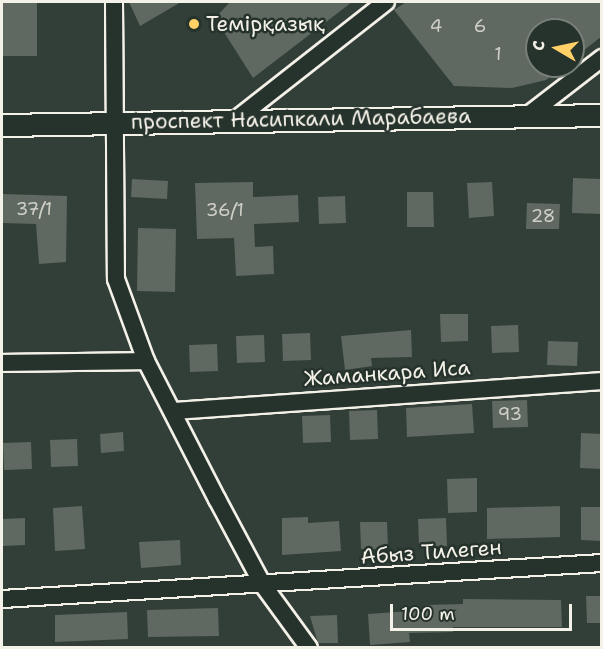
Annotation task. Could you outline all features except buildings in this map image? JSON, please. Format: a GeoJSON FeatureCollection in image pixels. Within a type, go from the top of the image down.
{"type":"FeatureCollection","features":[{"type":"Feature","properties":{"kind":"main road","name":"проспект Насипкали Марабаева"},"geometry":{"type":"LineString","coordinates":[[2,124],[602,115]]}},
{"type":"Feature","properties":{"kind":"street"},"geometry":{"type":"LineString","coordinates":[[114,2],[118,122],[116,279],[146,362],[175,411],[263,585],[306,646]]}},
{"type":"Feature","properties":{"kind":"street"},"geometry":{"type":"LineString","coordinates":[[234,121],[386,2]]}},
{"type":"Feature","properties":{"kind":"street"},"geometry":{"type":"LineString","coordinates":[[527,116],[602,58]]}},
{"type":"Feature","properties":{"kind":"street"},"geometry":{"type":"LineString","coordinates":[[2,363],[146,362]]}},
{"type":"Feature","properties":{"kind":"street","name":"Жаманкара Иса"},"geometry":{"type":"LineString","coordinates":[[175,411],[602,381]]}},
{"type":"Feature","properties":{"kind":"street","name":"Абыз Тилеген"},"geometry":{"type":"LineString","coordinates":[[2,599],[602,563]]}},
{"type":"Feature","properties":{"kind":"place","name":"Темірқазық"},"geometry":{"type":"Point","coordinates":[194,24]}}]}
